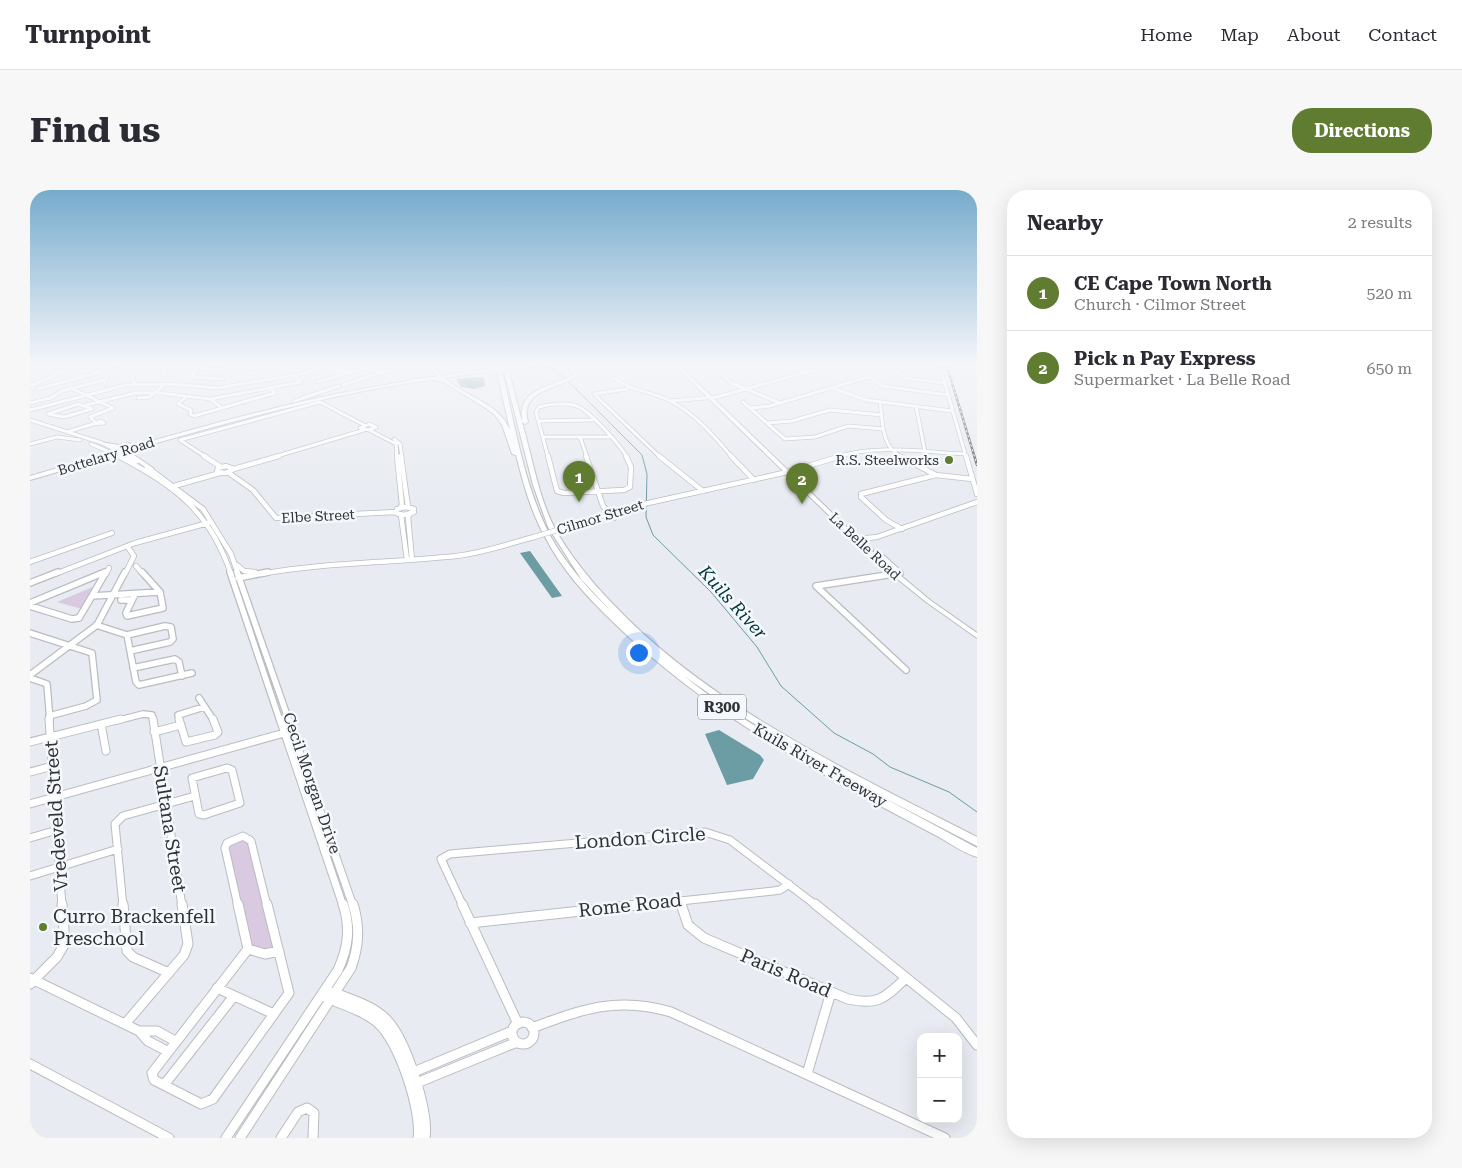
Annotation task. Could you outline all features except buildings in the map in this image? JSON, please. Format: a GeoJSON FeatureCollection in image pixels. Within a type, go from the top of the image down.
{"type":"FeatureCollection","features":[{"type":"Feature","properties":{"kind":"highway"},"geometry":{"type":"LineString","coordinates":[[487,407],[500,418],[534,491]]}},
{"type":"Feature","properties":{"kind":"highway","name":"Kuils River Freeway"},"geometry":{"type":"LineString","coordinates":[[510,407],[534,491],[552,527],[586,578],[622,617],[674,662],[732,704],[784,737],[977,842]]}},
{"type":"Feature","properties":{"kind":"highway","name":"Kuils River Freeway"},"geometry":{"type":"LineString","coordinates":[[514,407],[543,528],[577,580],[611,617],[668,667],[724,708],[788,749],[977,853]]}},
{"type":"Feature","properties":{"kind":"highway"},"geometry":{"type":"LineString","coordinates":[[525,407],[523,411],[539,482],[534,491]]}},
{"type":"Feature","properties":{"kind":"main road","name":"Bottelary Road"},"geometry":{"type":"LineString","coordinates":[[116,452],[155,439],[271,407]]}},
{"type":"Feature","properties":{"kind":"main road","name":"Bottelary Road"},"geometry":{"type":"LineString","coordinates":[[30,477],[182,433],[280,407]]}},
{"type":"Feature","properties":{"kind":"main road","name":"La Belle Road"},"geometry":{"type":"LineString","coordinates":[[723,407],[897,573],[977,636]]}},
{"type":"Feature","properties":{"kind":"main road"},"geometry":{"type":"LineString","coordinates":[[151,469],[132,455],[132,451],[182,433]]}},
{"type":"Feature","properties":{"kind":"main road"},"geometry":{"type":"LineString","coordinates":[[102,443],[122,446],[155,439]]}},
{"type":"Feature","properties":{"kind":"main road","name":"La Belle Road"},"geometry":{"type":"LineString","coordinates":[[897,573],[977,631]]}},
{"type":"Feature","properties":{"kind":"street"},"geometry":{"type":"LineString","coordinates":[[30,411],[43,407]]}},
{"type":"Feature","properties":{"kind":"street"},"geometry":{"type":"LineString","coordinates":[[30,411],[46,407]]}},
{"type":"Feature","properties":{"kind":"street"},"geometry":{"type":"LineString","coordinates":[[69,407],[48,414],[63,418],[92,409],[88,407]]}},
{"type":"Feature","properties":{"kind":"street"},"geometry":{"type":"LineString","coordinates":[[66,434],[95,423],[90,418],[92,416],[113,408],[111,407]]}},
{"type":"Feature","properties":{"kind":"street"},"geometry":{"type":"LineString","coordinates":[[185,407],[191,410],[190,414],[192,415],[222,408]]}},
{"type":"Feature","properties":{"kind":"street"},"geometry":{"type":"LineString","coordinates":[[301,407],[180,440],[221,467],[232,468],[373,424],[375,428],[400,444],[408,507]]}},
{"type":"Feature","properties":{"kind":"street"},"geometry":{"type":"LineString","coordinates":[[329,407],[396,444],[402,505],[400,508]]}},
{"type":"Feature","properties":{"kind":"street"},"geometry":{"type":"LineString","coordinates":[[539,407],[536,411],[557,491],[564,493],[624,490],[630,488],[631,470],[628,459],[609,436],[579,407]]}},
{"type":"Feature","properties":{"kind":"street"},"geometry":{"type":"LineString","coordinates":[[608,407],[672,468],[703,491]]}},
{"type":"Feature","properties":{"kind":"street"},"geometry":{"type":"LineString","coordinates":[[679,407],[691,415],[754,480]]}},
{"type":"Feature","properties":{"kind":"street"},"geometry":{"type":"LineString","coordinates":[[750,408],[755,407]]}},
{"type":"Feature","properties":{"kind":"street"},"geometry":{"type":"LineString","coordinates":[[881,407],[883,429],[890,450],[936,475],[972,480]]}},
{"type":"Feature","properties":{"kind":"street"},"geometry":{"type":"LineString","coordinates":[[916,407],[925,452]]}},
{"type":"Feature","properties":{"kind":"street"},"geometry":{"type":"LineString","coordinates":[[925,407],[952,411]]}},
{"type":"Feature","properties":{"kind":"street"},"geometry":{"type":"LineString","coordinates":[[951,407],[977,494]]}},
{"type":"Feature","properties":{"kind":"street"},"geometry":{"type":"LineString","coordinates":[[750,408],[785,439],[815,437],[848,426],[883,429]]}},
{"type":"Feature","properties":{"kind":"street"},"geometry":{"type":"LineString","coordinates":[[767,423],[792,421],[831,410],[882,415]]}},
{"type":"Feature","properties":{"kind":"street"},"geometry":{"type":"LineString","coordinates":[[539,421],[593,420]]}},
{"type":"Feature","properties":{"kind":"street"},"geometry":{"type":"LineString","coordinates":[[30,422],[102,443],[116,452]]}},
{"type":"Feature","properties":{"kind":"street"},"geometry":{"type":"LineString","coordinates":[[364,428],[375,428]]}},
{"type":"Feature","properties":{"kind":"street"},"geometry":{"type":"LineString","coordinates":[[66,434],[116,452]]}},
{"type":"Feature","properties":{"kind":"street"},"geometry":{"type":"LineString","coordinates":[[544,438],[609,436]]}},
{"type":"Feature","properties":{"kind":"street"},"geometry":{"type":"LineString","coordinates":[[30,444],[57,437],[80,440]]}},
{"type":"Feature","properties":{"kind":"street"},"geometry":{"type":"LineString","coordinates":[[580,437],[600,491],[603,506],[614,518]]}},
{"type":"Feature","properties":{"kind":"street","name":"Cilmor Street"},"geometry":{"type":"LineString","coordinates":[[236,579],[284,569],[474,554],[638,505],[754,480],[852,452],[890,450],[965,454]]}},
{"type":"Feature","properties":{"kind":"street","name":"Cecil Morgan Drive"},"geometry":{"type":"LineString","coordinates":[[116,452],[151,469],[171,486]]}},
{"type":"Feature","properties":{"kind":"street","name":"Cecil Morgan Drive"},"geometry":{"type":"LineString","coordinates":[[116,452],[204,509],[236,579],[294,730],[358,920],[360,940],[356,958],[226,1138]]}},
{"type":"Feature","properties":{"kind":"street"},"geometry":{"type":"LineString","coordinates":[[171,486],[218,472],[221,467]]}},
{"type":"Feature","properties":{"kind":"street"},"geometry":{"type":"LineString","coordinates":[[171,486],[218,472],[229,473],[232,468]]}},
{"type":"Feature","properties":{"kind":"street","name":"Elbe Street"},"geometry":{"type":"LineString","coordinates":[[229,473],[253,490],[276,518],[395,512]]}},
{"type":"Feature","properties":{"kind":"street"},"geometry":{"type":"LineString","coordinates":[[159,474],[174,481],[194,478]]}},
{"type":"Feature","properties":{"kind":"street"},"geometry":{"type":"LineString","coordinates":[[902,529],[886,520],[861,497],[861,494],[936,475]]}},
{"type":"Feature","properties":{"kind":"street"},"geometry":{"type":"LineString","coordinates":[[860,539],[902,529],[977,502]]}},
{"type":"Feature","properties":{"kind":"street"},"geometry":{"type":"LineString","coordinates":[[409,560],[408,517],[414,510],[408,507],[400,508],[395,512],[401,515],[410,514]]}},
{"type":"Feature","properties":{"kind":"street"},"geometry":{"type":"LineString","coordinates":[[401,515],[403,517],[409,560]]}},
{"type":"Feature","properties":{"kind":"street"},"geometry":{"type":"LineString","coordinates":[[30,583],[127,546],[209,523]]}},
{"type":"Feature","properties":{"kind":"street","name":"Cecil Morgan Drive"},"geometry":{"type":"LineString","coordinates":[[209,523],[235,564],[236,579],[348,925],[344,957],[329,995],[240,1138]]}},
{"type":"Feature","properties":{"kind":"street"},"geometry":{"type":"LineString","coordinates":[[30,562],[112,533]]}},
{"type":"Feature","properties":{"kind":"street"},"geometry":{"type":"LineString","coordinates":[[30,677],[94,627],[134,556],[127,546]]}},
{"type":"Feature","properties":{"kind":"street"},"geometry":{"type":"LineString","coordinates":[[235,564],[248,572],[284,569]]}},
{"type":"Feature","properties":{"kind":"street"},"geometry":{"type":"LineString","coordinates":[[134,597],[126,615],[162,609],[160,592],[136,566]]}},
{"type":"Feature","properties":{"kind":"street"},"geometry":{"type":"LineString","coordinates":[[107,570],[80,617],[76,619],[30,604],[107,570]]}},
{"type":"Feature","properties":{"kind":"street"},"geometry":{"type":"LineString","coordinates":[[897,573],[816,586],[906,670]]}},
{"type":"Feature","properties":{"kind":"street"},"geometry":{"type":"LineString","coordinates":[[121,600],[160,592]]}},
{"type":"Feature","properties":{"kind":"street"},"geometry":{"type":"LineString","coordinates":[[92,596],[134,597]]}},
{"type":"Feature","properties":{"kind":"street"},"geometry":{"type":"LineString","coordinates":[[94,627],[125,634],[167,626],[171,628],[173,640],[170,642],[130,651]]}},
{"type":"Feature","properties":{"kind":"street"},"geometry":{"type":"LineString","coordinates":[[30,633],[92,652],[98,698],[90,705],[49,716]]}},
{"type":"Feature","properties":{"kind":"street"},"geometry":{"type":"LineString","coordinates":[[125,634],[139,685],[192,673]]}},
{"type":"Feature","properties":{"kind":"street"},"geometry":{"type":"LineString","coordinates":[[134,668],[175,659],[179,662],[182,676]]}},
{"type":"Feature","properties":{"kind":"street","name":"Vredeveld Street"},"geometry":{"type":"LineString","coordinates":[[30,677],[48,684],[65,942],[57,957],[31,981]]}},
{"type":"Feature","properties":{"kind":"street"},"geometry":{"type":"LineString","coordinates":[[199,698],[214,721],[218,731],[217,734],[186,742],[180,713],[204,707]]}},
{"type":"Feature","properties":{"kind":"street","name":"Sultana Street"},"geometry":{"type":"LineString","coordinates":[[30,742],[147,713],[152,715],[188,944],[186,952],[125,1024]]}},
{"type":"Feature","properties":{"kind":"street"},"geometry":{"type":"LineString","coordinates":[[102,724],[106,751]]}},
{"type":"Feature","properties":{"kind":"street"},"geometry":{"type":"LineString","coordinates":[[154,732],[181,725]]}},
{"type":"Feature","properties":{"kind":"street"},"geometry":{"type":"LineString","coordinates":[[30,804],[294,730]]}},
{"type":"Feature","properties":{"kind":"street"},"geometry":{"type":"LineString","coordinates":[[30,772],[53,766]]}},
{"type":"Feature","properties":{"kind":"street"},"geometry":{"type":"LineString","coordinates":[[227,768],[232,769],[240,801],[238,805],[200,815],[195,796],[193,777],[227,768]]}},
{"type":"Feature","properties":{"kind":"street"},"geometry":{"type":"LineString","coordinates":[[169,973],[133,957],[127,951],[115,824],[119,818],[195,796]]}},
{"type":"Feature","properties":{"kind":"street"},"geometry":{"type":"LineString","coordinates":[[30,838],[58,830]]}},
{"type":"Feature","properties":{"kind":"street","name":"London Circle"},"geometry":{"type":"LineString","coordinates":[[518,1024],[441,860],[450,854],[705,832],[730,840],[789,884],[956,1018],[970,1033],[977,1046]]}},
{"type":"Feature","properties":{"kind":"street"},"geometry":{"type":"LineString","coordinates":[[243,836],[251,840],[288,993],[210,1102],[199,1104],[154,1080],[152,1073],[167,1051],[248,949],[226,848],[227,843],[232,839],[243,836]]}},
{"type":"Feature","properties":{"kind":"street"},"geometry":{"type":"LineString","coordinates":[[30,876],[118,850]]}},
{"type":"Feature","properties":{"kind":"street","name":"Rome Road"},"geometry":{"type":"LineString","coordinates":[[470,923],[773,891],[780,890],[789,884]]}},
{"type":"Feature","properties":{"kind":"street","name":"Paris Road"},"geometry":{"type":"LineString","coordinates":[[680,900],[688,925],[704,938],[831,992],[867,1004],[875,1003],[906,978]]}},
{"type":"Feature","properties":{"kind":"street"},"geometry":{"type":"LineString","coordinates":[[248,949],[265,954],[279,951]]}},
{"type":"Feature","properties":{"kind":"street"},"geometry":{"type":"LineString","coordinates":[[31,981],[139,1031],[148,1041],[167,1051]]}},
{"type":"Feature","properties":{"kind":"street"},"geometry":{"type":"LineString","coordinates":[[217,988],[274,1014]]}},
{"type":"Feature","properties":{"kind":"street"},"geometry":{"type":"LineString","coordinates":[[807,1074],[831,992]]}},
{"type":"Feature","properties":{"kind":"street"},"geometry":{"type":"LineString","coordinates":[[329,995],[386,1020],[396,1033],[408,1075],[426,1118],[425,1138]]}},
{"type":"Feature","properties":{"kind":"street"},"geometry":{"type":"LineString","coordinates":[[164,1085],[234,996]]}},
{"type":"Feature","properties":{"kind":"street"},"geometry":{"type":"LineString","coordinates":[[532,1028],[577,1010],[602,1004],[647,1004],[671,1012],[945,1138]]}},
{"type":"Feature","properties":{"kind":"street"},"geometry":{"type":"LineString","coordinates":[[408,1075],[512,1031],[518,1024],[525,1023],[532,1028],[533,1036],[529,1042],[517,1042],[412,1085]]}},
{"type":"Feature","properties":{"kind":"street"},"geometry":{"type":"LineString","coordinates":[[139,1031],[157,1031],[176,1041]]}},
{"type":"Feature","properties":{"kind":"street"},"geometry":{"type":"LineString","coordinates":[[512,1031],[517,1042]]}},
{"type":"Feature","properties":{"kind":"street"},"geometry":{"type":"LineString","coordinates":[[30,1064],[169,1138]]}},
{"type":"Feature","properties":{"kind":"street"},"geometry":{"type":"LineString","coordinates":[[412,1085],[419,1118],[418,1138]]}},
{"type":"Feature","properties":{"kind":"street"},"geometry":{"type":"LineString","coordinates":[[281,1138],[298,1112],[307,1108],[314,1113],[313,1138]]}},
{"type":"Feature","properties":{"kind":"shaded area"},"geometry":{"type":"Polygon","coordinates":[[[95,586],[82,609],[57,602],[95,586]]]}},
{"type":"Feature","properties":{"kind":"shaded area"},"geometry":{"type":"Polygon","coordinates":[[[242,838],[247,840],[274,945],[273,948],[265,952],[251,945],[228,846],[242,838]]]}},
{"type":"Feature","properties":{"kind":"water"},"geometry":{"type":"Polygon","coordinates":[[[530,551],[562,596],[552,598],[520,553],[530,551]]]}},
{"type":"Feature","properties":{"kind":"water"},"geometry":{"type":"Polygon","coordinates":[[[719,730],[760,755],[764,760],[753,779],[727,785],[705,734],[719,730]]]}},
{"type":"Feature","properties":{"kind":"waterway","name":"Kuils River"},"geometry":{"type":"LineString","coordinates":[[594,407],[642,455],[647,474],[646,517],[653,535],[711,592],[757,647],[781,686],[834,733],[873,754],[890,767],[949,792],[977,812]]}},
{"type":"Feature","properties":{"kind":"railway"},"geometry":{"type":"LineString","coordinates":[[959,407],[977,465]]}},
{"type":"Feature","properties":{"kind":"place","name":"R.S. Steelworks"},"geometry":{"type":"Point","coordinates":[949,460]}},
{"type":"Feature","properties":{"kind":"place","name":"CE Cape Town North"},"geometry":{"type":"Point","coordinates":[579,502]}},
{"type":"Feature","properties":{"kind":"place","name":"Pick n Pay Express"},"geometry":{"type":"Point","coordinates":[802,504]}},
{"type":"Feature","properties":{"kind":"place","name":"Curro Brackenfell Preschool"},"geometry":{"type":"Point","coordinates":[43,927]}}]}
